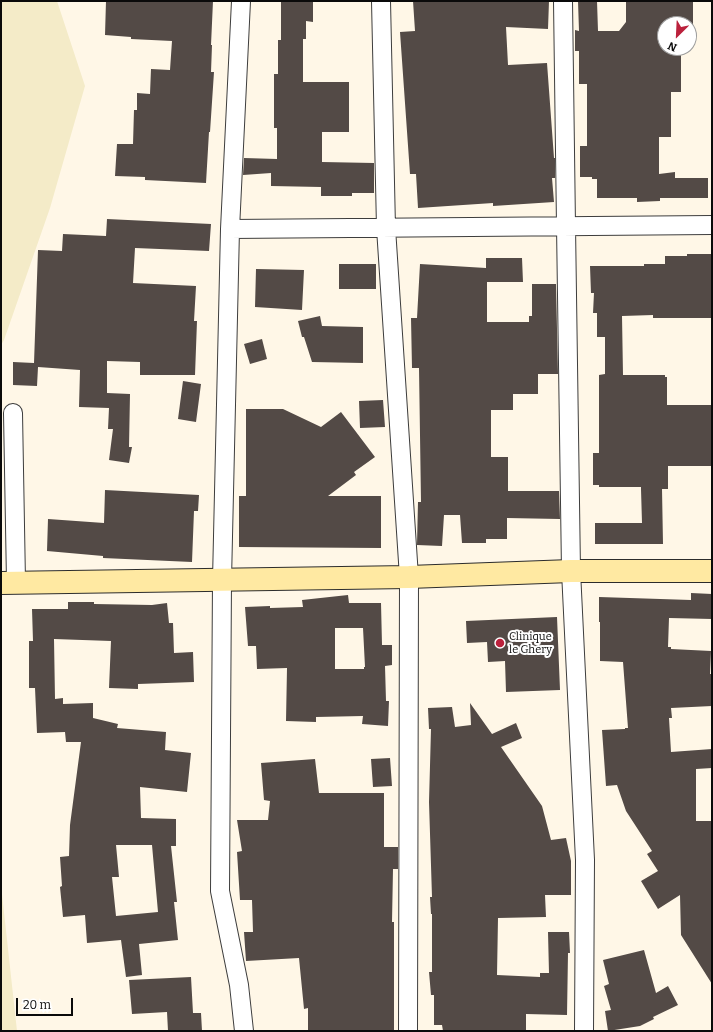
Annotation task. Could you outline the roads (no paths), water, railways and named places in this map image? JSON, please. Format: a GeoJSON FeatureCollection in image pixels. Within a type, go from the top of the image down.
{"type":"FeatureCollection","features":[{"type":"Feature","properties":{"kind":"street"},"geometry":{"type":"LineString","coordinates":[[241,1],[230,229],[222,580],[220,891],[239,986],[244,1031]]}},
{"type":"Feature","properties":{"kind":"street"},"geometry":{"type":"LineString","coordinates":[[380,1],[386,228],[409,577],[408,1031]]}},
{"type":"Feature","properties":{"kind":"street"},"geometry":{"type":"LineString","coordinates":[[563,1],[571,571],[585,860],[584,1031]]}},
{"type":"Feature","properties":{"kind":"street"},"geometry":{"type":"LineString","coordinates":[[230,229],[712,225]]}},
{"type":"Feature","properties":{"kind":"street"},"geometry":{"type":"LineString","coordinates":[[13,413],[8,583],[409,577],[571,571],[712,571]]}},
{"type":"Feature","properties":{"kind":"place","name":"Clinique le Ghery"},"geometry":{"type":"Point","coordinates":[500,643]}}]}
